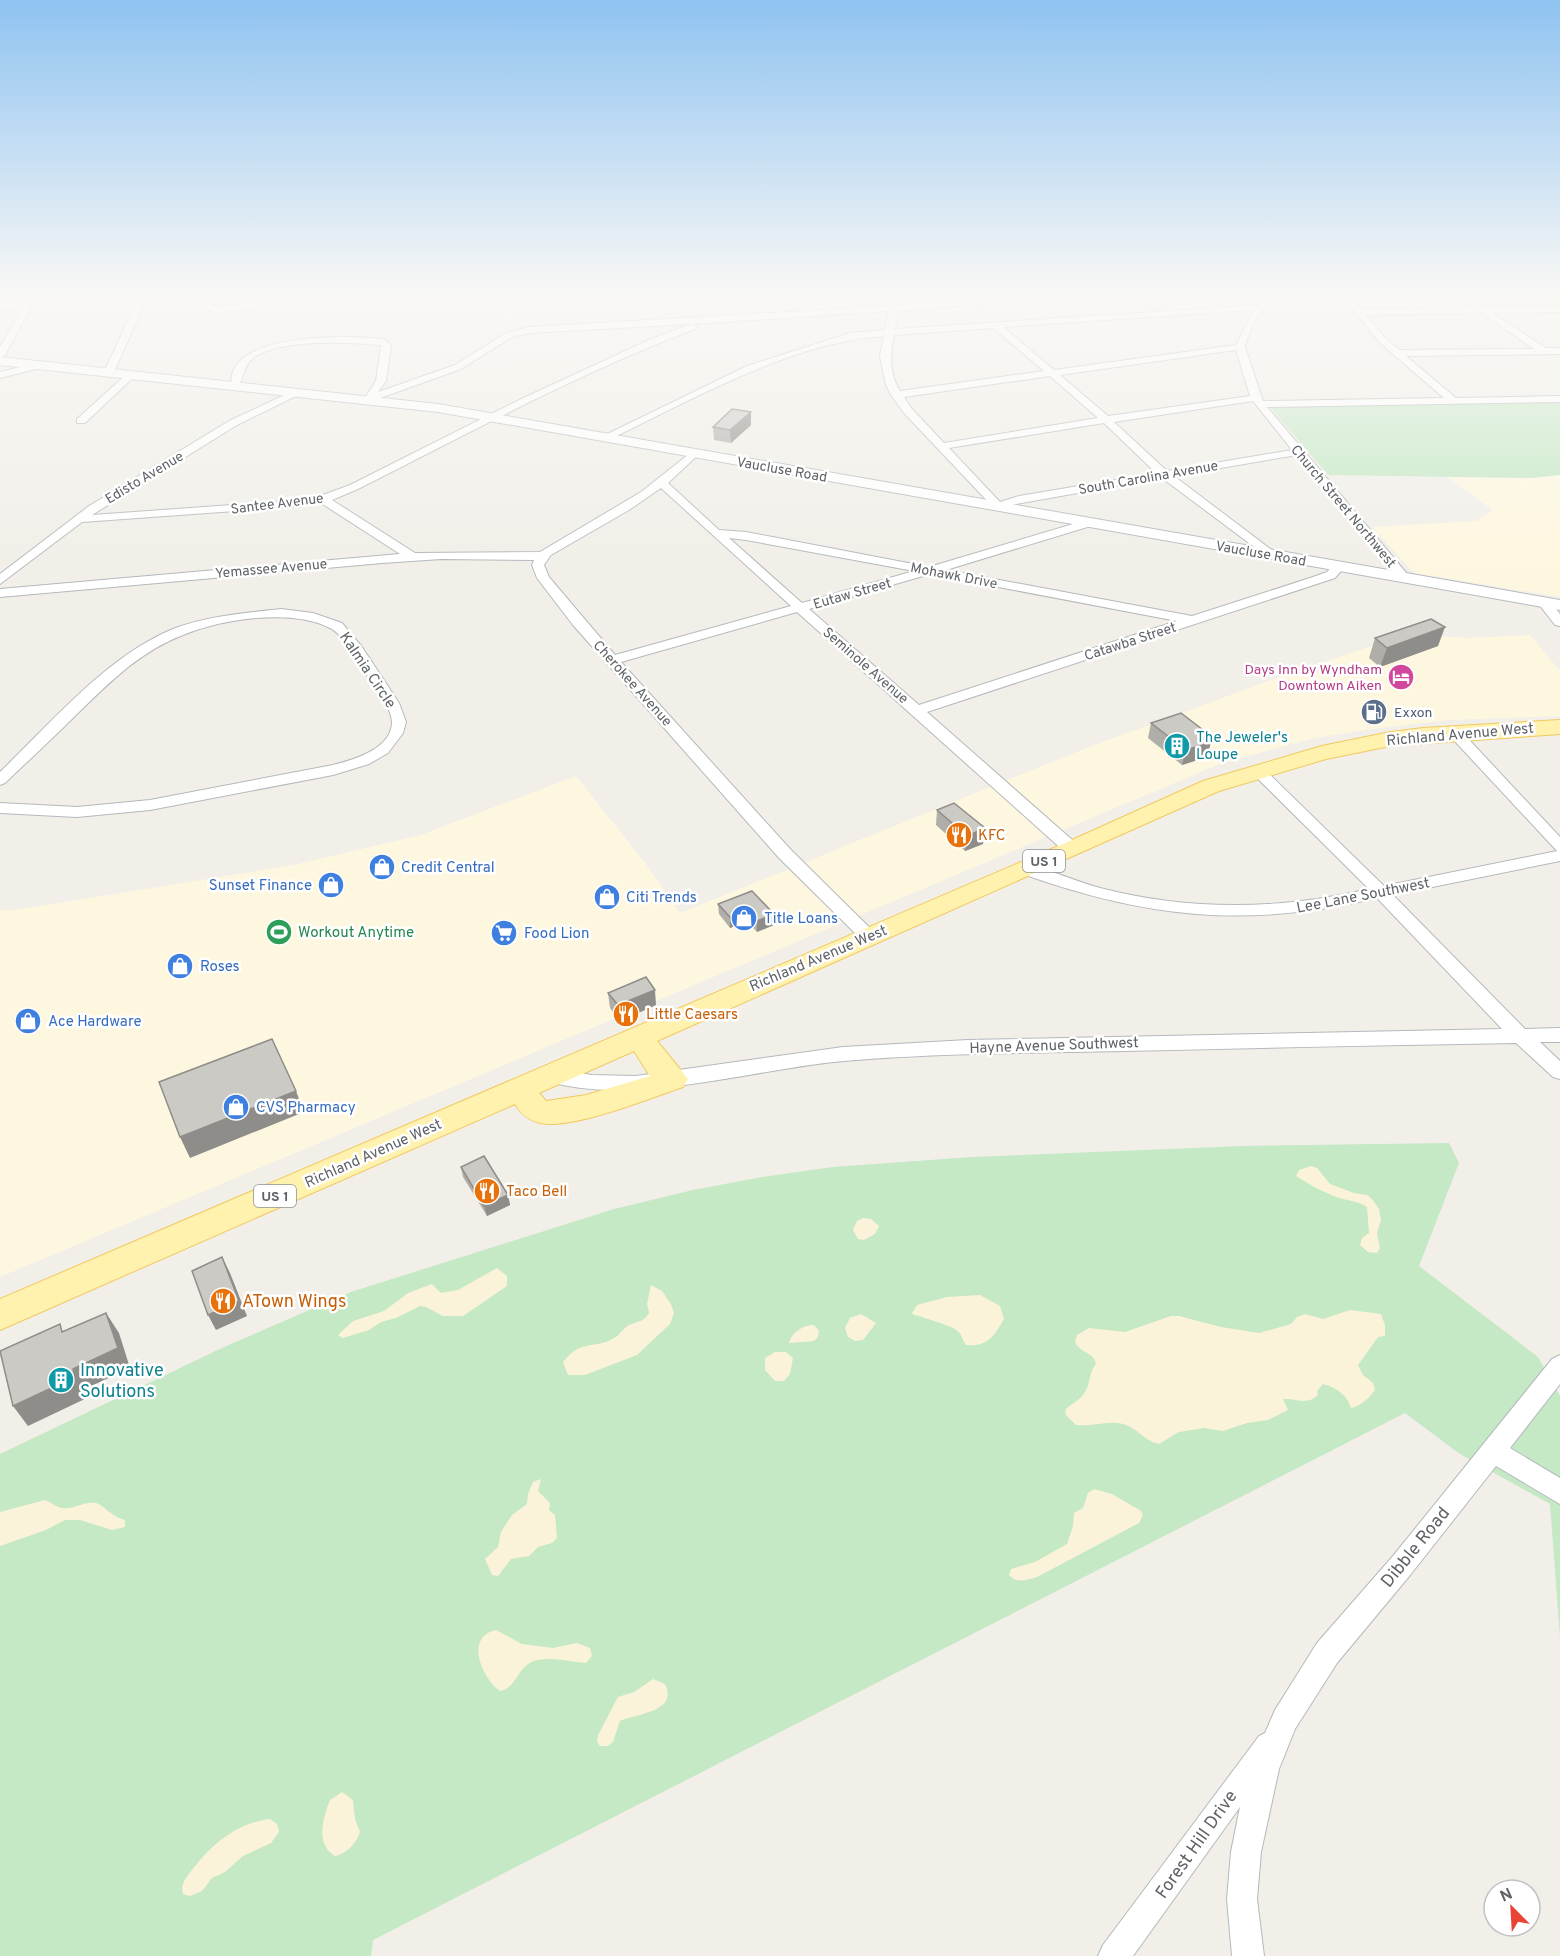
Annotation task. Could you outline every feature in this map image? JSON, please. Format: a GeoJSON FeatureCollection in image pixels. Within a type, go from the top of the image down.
{"type":"FeatureCollection","features":[{"type":"Feature","properties":{"kind":"main road","name":"Richland Avenue West"},"geometry":{"type":"LineString","coordinates":[[0,1315],[1072,849],[1211,786],[1348,747],[1390,739],[1454,732],[1560,727]]}},
{"type":"Feature","properties":{"kind":"main road"},"geometry":{"type":"LineString","coordinates":[[639,1037],[660,1068],[673,1079]]}},
{"type":"Feature","properties":{"kind":"main road"},"geometry":{"type":"LineString","coordinates":[[520,1088],[536,1110],[549,1113],[594,1103],[673,1079]]}},
{"type":"Feature","properties":{"kind":"street"},"geometry":{"type":"LineString","coordinates":[[81,421],[124,382]]}},
{"type":"Feature","properties":{"kind":"street","name":"Vaucluse Road"},"geometry":{"type":"LineString","coordinates":[[207,382],[369,399],[492,417],[1560,605]]}},
{"type":"Feature","properties":{"kind":"street"},"geometry":{"type":"LineString","coordinates":[[369,399],[380,382]]}},
{"type":"Feature","properties":{"kind":"street"},"geometry":{"type":"LineString","coordinates":[[369,399],[416,382]]}},
{"type":"Feature","properties":{"kind":"street","name":"Santee Avenue"},"geometry":{"type":"LineString","coordinates":[[80,519],[293,504],[323,499],[354,487],[492,417],[567,382]]}},
{"type":"Feature","properties":{"kind":"street"},"geometry":{"type":"LineString","coordinates":[[604,438],[718,382]]}},
{"type":"Feature","properties":{"kind":"street"},"geometry":{"type":"LineString","coordinates":[[891,382],[896,395],[908,411],[998,506]]}},
{"type":"Feature","properties":{"kind":"street"},"geometry":{"type":"LineString","coordinates":[[896,395],[984,382]]}},
{"type":"Feature","properties":{"kind":"street"},"geometry":{"type":"LineString","coordinates":[[1059,382],[1164,474],[1269,554]]}},
{"type":"Feature","properties":{"kind":"street","name":"Church Street Northwest"},"geometry":{"type":"LineString","coordinates":[[1252,382],[1258,401],[1404,578]]}},
{"type":"Feature","properties":{"kind":"street"},"geometry":{"type":"LineString","coordinates":[[1432,382],[1454,401]]}},
{"type":"Feature","properties":{"kind":"street","name":"Edisto Avenue"},"geometry":{"type":"LineString","coordinates":[[0,580],[93,508],[214,434],[255,411],[299,392]]}},
{"type":"Feature","properties":{"kind":"street"},"geometry":{"type":"LineString","coordinates":[[942,446],[1105,420],[1258,401],[1560,399]]}},
{"type":"Feature","properties":{"kind":"street","name":"South Carolina Avenue"},"geometry":{"type":"LineString","coordinates":[[998,506],[1019,499],[1298,452]]}},
{"type":"Feature","properties":{"kind":"street"},"geometry":{"type":"LineString","coordinates":[[543,556],[662,482],[694,453]]}},
{"type":"Feature","properties":{"kind":"street","name":"Seminole Avenue"},"geometry":{"type":"LineString","coordinates":[[662,482],[716,533],[1072,849]]}},
{"type":"Feature","properties":{"kind":"street"},"geometry":{"type":"LineString","coordinates":[[323,499],[413,557]]}},
{"type":"Feature","properties":{"kind":"street","name":"Eutaw Street"},"geometry":{"type":"LineString","coordinates":[[613,660],[801,608],[1090,523]]}},
{"type":"Feature","properties":{"kind":"street","name":"Mohawk Drive"},"geometry":{"type":"LineString","coordinates":[[716,533],[746,536],[1192,620]]}},
{"type":"Feature","properties":{"kind":"street","name":"Yemassee Avenue"},"geometry":{"type":"LineString","coordinates":[[0,593],[183,575],[413,557],[543,556]]}},
{"type":"Feature","properties":{"kind":"street","name":"Cherokee Avenue"},"geometry":{"type":"LineString","coordinates":[[543,556],[538,565],[543,578],[578,622],[777,845],[868,936]]}},
{"type":"Feature","properties":{"kind":"street","name":"Catawba Street"},"geometry":{"type":"LineString","coordinates":[[917,711],[1331,575],[1339,566]]}},
{"type":"Feature","properties":{"kind":"street"},"geometry":{"type":"LineString","coordinates":[[1544,603],[1560,622]]}},
{"type":"Feature","properties":{"kind":"street","name":"Kalmia Circle"},"geometry":{"type":"LineString","coordinates":[[0,780],[123,662],[178,632],[233,618],[281,613],[313,617],[337,626],[357,650],[392,703],[399,722],[392,740],[376,754],[358,764],[333,770],[126,808],[56,813],[0,808]]}},
{"type":"Feature","properties":{"kind":"street"},"geometry":{"type":"LineString","coordinates":[[1454,732],[1560,847]]}},
{"type":"Feature","properties":{"kind":"street"},"geometry":{"type":"LineString","coordinates":[[1258,771],[1381,892],[1464,982],[1560,1072]]}},
{"type":"Feature","properties":{"kind":"street","name":"Lee Lane Southwest"},"geometry":{"type":"LineString","coordinates":[[1026,869],[1072,887],[1161,906],[1198,910],[1248,911],[1286,909],[1343,901],[1560,856]]}},
{"type":"Feature","properties":{"kind":"street","name":"Hayne Avenue Southwest"},"geometry":{"type":"LineString","coordinates":[[550,1075],[617,1083],[673,1079],[843,1054],[968,1047],[1560,1035]]}},
{"type":"Feature","properties":{"kind":"street","name":"Dibble Road"},"geometry":{"type":"LineString","coordinates":[[1279,1733],[1327,1653],[1402,1565],[1491,1450],[1552,1390],[1560,1366]]}},
{"type":"Feature","properties":{"kind":"street"},"geometry":{"type":"LineString","coordinates":[[1491,1450],[1560,1492]]}},
{"type":"Feature","properties":{"kind":"street"},"geometry":{"type":"LineString","coordinates":[[1248,1956],[1242,1899],[1246,1852],[1265,1769],[1279,1733]]}},
{"type":"Feature","properties":{"kind":"street","name":"Forest Hill Drive"},"geometry":{"type":"LineString","coordinates":[[1114,1956],[1164,1890],[1227,1796],[1279,1733]]}},
{"type":"Feature","properties":{"kind":"shaded area"},"geometry":{"type":"Polygon","coordinates":[[[1560,475],[1560,597],[1414,573],[1372,527],[1477,521],[1493,510],[1447,477],[1531,478],[1560,475]]]}},
{"type":"Feature","properties":{"kind":"shaded area"},"geometry":{"type":"Polygon","coordinates":[[[1407,634],[1468,638],[1530,635],[1560,671],[1560,716],[1449,720],[1364,730],[1311,739],[1222,763],[0,1277],[0,910],[15,910],[294,865],[421,835],[576,776],[645,863],[680,913],[1084,749],[1285,675],[1407,634]]]}},
{"type":"Feature","properties":{"kind":"green space"},"geometry":{"type":"Polygon","coordinates":[[[1560,402],[1560,475],[1531,478],[1328,475],[1269,406],[1560,402]]]}},
{"type":"Feature","properties":{"kind":"green space"},"geometry":{"type":"Polygon","coordinates":[[[1449,1143],[1459,1163],[1419,1266],[1538,1357],[1560,1396],[1560,1637],[1550,1504],[1460,1454],[1405,1413],[373,1940],[371,1956],[0,1956],[0,1454],[224,1347],[351,1292],[614,1209],[693,1190],[833,1167],[972,1157],[1242,1146],[1449,1143]]]}},
{"type":"Feature","properties":{"kind":"sand"},"geometry":{"type":"Polygon","coordinates":[[[1311,1166],[1317,1168],[1330,1184],[1367,1195],[1372,1199],[1379,1209],[1381,1220],[1377,1233],[1380,1248],[1377,1253],[1368,1252],[1360,1245],[1362,1238],[1369,1233],[1367,1207],[1328,1194],[1296,1176],[1299,1170],[1311,1166]]]}},
{"type":"Feature","properties":{"kind":"sand"},"geometry":{"type":"Polygon","coordinates":[[[863,1218],[871,1219],[879,1226],[875,1234],[864,1240],[858,1239],[853,1230],[857,1221],[863,1218]]]}},
{"type":"Feature","properties":{"kind":"sand"},"geometry":{"type":"Polygon","coordinates":[[[497,1268],[507,1276],[507,1286],[463,1316],[443,1316],[420,1306],[396,1318],[381,1322],[369,1330],[343,1338],[338,1335],[353,1321],[384,1311],[408,1293],[432,1284],[441,1293],[458,1290],[497,1268]]]}},
{"type":"Feature","properties":{"kind":"sand"},"geometry":{"type":"Polygon","coordinates":[[[651,1285],[662,1291],[671,1304],[674,1313],[670,1324],[637,1355],[585,1375],[568,1375],[563,1362],[576,1350],[616,1337],[627,1326],[647,1316],[651,1285]]]}},
{"type":"Feature","properties":{"kind":"sand"},"geometry":{"type":"Polygon","coordinates":[[[980,1295],[1000,1306],[1004,1319],[990,1339],[980,1344],[966,1345],[955,1329],[912,1313],[917,1305],[947,1297],[980,1295]]]}},
{"type":"Feature","properties":{"kind":"sand"},"geometry":{"type":"Polygon","coordinates":[[[1350,1310],[1381,1314],[1385,1325],[1385,1336],[1378,1337],[1358,1365],[1363,1375],[1373,1383],[1375,1390],[1355,1407],[1351,1408],[1341,1393],[1323,1384],[1317,1391],[1318,1395],[1309,1400],[1283,1399],[1288,1410],[1268,1420],[1247,1423],[1223,1431],[1204,1428],[1179,1432],[1159,1444],[1123,1424],[1076,1425],[1065,1414],[1066,1409],[1085,1392],[1096,1364],[1093,1357],[1075,1342],[1077,1335],[1089,1328],[1125,1332],[1171,1316],[1179,1316],[1221,1327],[1259,1333],[1291,1324],[1297,1317],[1305,1314],[1323,1319],[1350,1310]]]}},
{"type":"Feature","properties":{"kind":"sand"},"geometry":{"type":"Polygon","coordinates":[[[861,1314],[876,1323],[863,1340],[855,1341],[848,1337],[845,1328],[850,1318],[861,1314]]]}},
{"type":"Feature","properties":{"kind":"sand"},"geometry":{"type":"Polygon","coordinates":[[[814,1325],[819,1331],[814,1341],[789,1343],[798,1330],[814,1325]]]}},
{"type":"Feature","properties":{"kind":"sand"},"geometry":{"type":"Polygon","coordinates":[[[775,1352],[786,1352],[793,1358],[790,1374],[784,1381],[775,1381],[765,1370],[765,1358],[775,1352]]]}},
{"type":"Feature","properties":{"kind":"sand"},"geometry":{"type":"Polygon","coordinates":[[[541,1479],[538,1491],[550,1503],[549,1510],[555,1515],[557,1538],[552,1543],[538,1547],[529,1556],[511,1559],[498,1576],[492,1575],[485,1559],[498,1547],[501,1532],[512,1515],[527,1504],[533,1482],[541,1479]]]}},
{"type":"Feature","properties":{"kind":"sand"},"geometry":{"type":"Polygon","coordinates":[[[1094,1489],[1112,1494],[1141,1511],[1143,1515],[1139,1523],[1037,1577],[1026,1580],[1012,1578],[1009,1575],[1011,1569],[1035,1562],[1067,1544],[1073,1526],[1074,1513],[1083,1508],[1088,1493],[1094,1489]]]}},
{"type":"Feature","properties":{"kind":"sand"},"geometry":{"type":"Polygon","coordinates":[[[45,1500],[66,1508],[96,1503],[125,1520],[125,1527],[112,1530],[80,1520],[65,1520],[46,1530],[0,1546],[0,1512],[45,1500]]]}},
{"type":"Feature","properties":{"kind":"sand"},"geometry":{"type":"Polygon","coordinates":[[[496,1630],[522,1644],[553,1648],[577,1643],[590,1648],[592,1656],[586,1663],[553,1659],[534,1661],[524,1668],[510,1686],[500,1691],[493,1685],[482,1668],[478,1649],[486,1634],[496,1630]]]}},
{"type":"Feature","properties":{"kind":"sand"},"geometry":{"type":"Polygon","coordinates":[[[653,1679],[665,1684],[668,1693],[666,1701],[653,1710],[620,1721],[613,1742],[608,1746],[600,1746],[597,1742],[598,1735],[618,1697],[634,1692],[653,1679]]]}},
{"type":"Feature","properties":{"kind":"sand"},"geometry":{"type":"Polygon","coordinates":[[[342,1792],[353,1800],[355,1819],[360,1832],[351,1847],[335,1856],[325,1845],[322,1830],[330,1800],[342,1792]]]}},
{"type":"Feature","properties":{"kind":"sand"},"geometry":{"type":"Polygon","coordinates":[[[270,1819],[277,1824],[279,1832],[271,1843],[243,1856],[225,1872],[212,1878],[202,1891],[190,1896],[183,1894],[184,1881],[201,1859],[220,1841],[243,1827],[270,1819]]]}},
{"type":"Feature","properties":{"kind":"building"},"geometry":{"type":"Polygon","coordinates":[[[732,409],[751,412],[730,430],[713,427],[732,409]]]}},
{"type":"Feature","properties":{"kind":"building"},"geometry":{"type":"Polygon","coordinates":[[[1431,619],[1445,627],[1387,648],[1375,638],[1431,619]]]}},
{"type":"Feature","properties":{"kind":"building"},"geometry":{"type":"Polygon","coordinates":[[[1181,713],[1203,730],[1197,732],[1211,742],[1186,750],[1151,723],[1181,713]]]}},
{"type":"Feature","properties":{"kind":"building"},"geometry":{"type":"Polygon","coordinates":[[[954,803],[985,828],[967,836],[937,810],[954,803]]]}},
{"type":"Feature","properties":{"kind":"building"},"geometry":{"type":"Polygon","coordinates":[[[752,891],[774,914],[757,921],[747,910],[730,917],[718,904],[752,891]]]}},
{"type":"Feature","properties":{"kind":"building"},"geometry":{"type":"Polygon","coordinates":[[[646,977],[655,990],[618,1005],[608,993],[646,977]]]}},
{"type":"Feature","properties":{"kind":"building"},"geometry":{"type":"Polygon","coordinates":[[[272,1039],[296,1091],[180,1137],[159,1082],[272,1039]]]}},
{"type":"Feature","properties":{"kind":"building","name":"Taco Bell"},"geometry":{"type":"Polygon","coordinates":[[[484,1156],[508,1195],[484,1206],[461,1167],[484,1156]]]}},
{"type":"Feature","properties":{"kind":"building"},"geometry":{"type":"Polygon","coordinates":[[[222,1257],[239,1301],[208,1315],[192,1271],[222,1257]]]}},
{"type":"Feature","properties":{"kind":"building"},"geometry":{"type":"Polygon","coordinates":[[[106,1313],[118,1348],[73,1369],[75,1377],[13,1406],[0,1351],[60,1324],[62,1332],[106,1313]]]}},
{"type":"Feature","properties":{"kind":"place","name":"Days Inn by Wyndham Downtown Aiken"},"geometry":{"type":"Point","coordinates":[1401,677]}},
{"type":"Feature","properties":{"kind":"place","name":"Exxon"},"geometry":{"type":"Point","coordinates":[1374,712]}},
{"type":"Feature","properties":{"kind":"place","name":"The Jeweler's Loupe"},"geometry":{"type":"Point","coordinates":[1177,746]}},
{"type":"Feature","properties":{"kind":"place","name":"KFC"},"geometry":{"type":"Point","coordinates":[959,835]}},
{"type":"Feature","properties":{"kind":"place","name":"Credit Central"},"geometry":{"type":"Point","coordinates":[382,867]}},
{"type":"Feature","properties":{"kind":"place","name":"Sunset Finance"},"geometry":{"type":"Point","coordinates":[331,885]}},
{"type":"Feature","properties":{"kind":"place","name":"Citi Trends"},"geometry":{"type":"Point","coordinates":[607,897]}},
{"type":"Feature","properties":{"kind":"place","name":"Title Loans"},"geometry":{"type":"Point","coordinates":[744,918]}},
{"type":"Feature","properties":{"kind":"place","name":"Workout Anytime"},"geometry":{"type":"Point","coordinates":[279,932]}},
{"type":"Feature","properties":{"kind":"place","name":"Food Lion"},"geometry":{"type":"Point","coordinates":[504,933]}},
{"type":"Feature","properties":{"kind":"place","name":"Roses"},"geometry":{"type":"Point","coordinates":[180,966]}},
{"type":"Feature","properties":{"kind":"place","name":"Little Caesars"},"geometry":{"type":"Point","coordinates":[626,1014]}},
{"type":"Feature","properties":{"kind":"place","name":"Ace Hardware"},"geometry":{"type":"Point","coordinates":[28,1021]}},
{"type":"Feature","properties":{"kind":"place","name":"CVS Pharmacy"},"geometry":{"type":"Point","coordinates":[236,1107]}},
{"type":"Feature","properties":{"kind":"place","name":"Taco Bell"},"geometry":{"type":"Point","coordinates":[487,1191]}},
{"type":"Feature","properties":{"kind":"place","name":"ATown Wings"},"geometry":{"type":"Point","coordinates":[223,1301]}},
{"type":"Feature","properties":{"kind":"place","name":"Innovative Solutions"},"geometry":{"type":"Point","coordinates":[61,1380]}}]}
